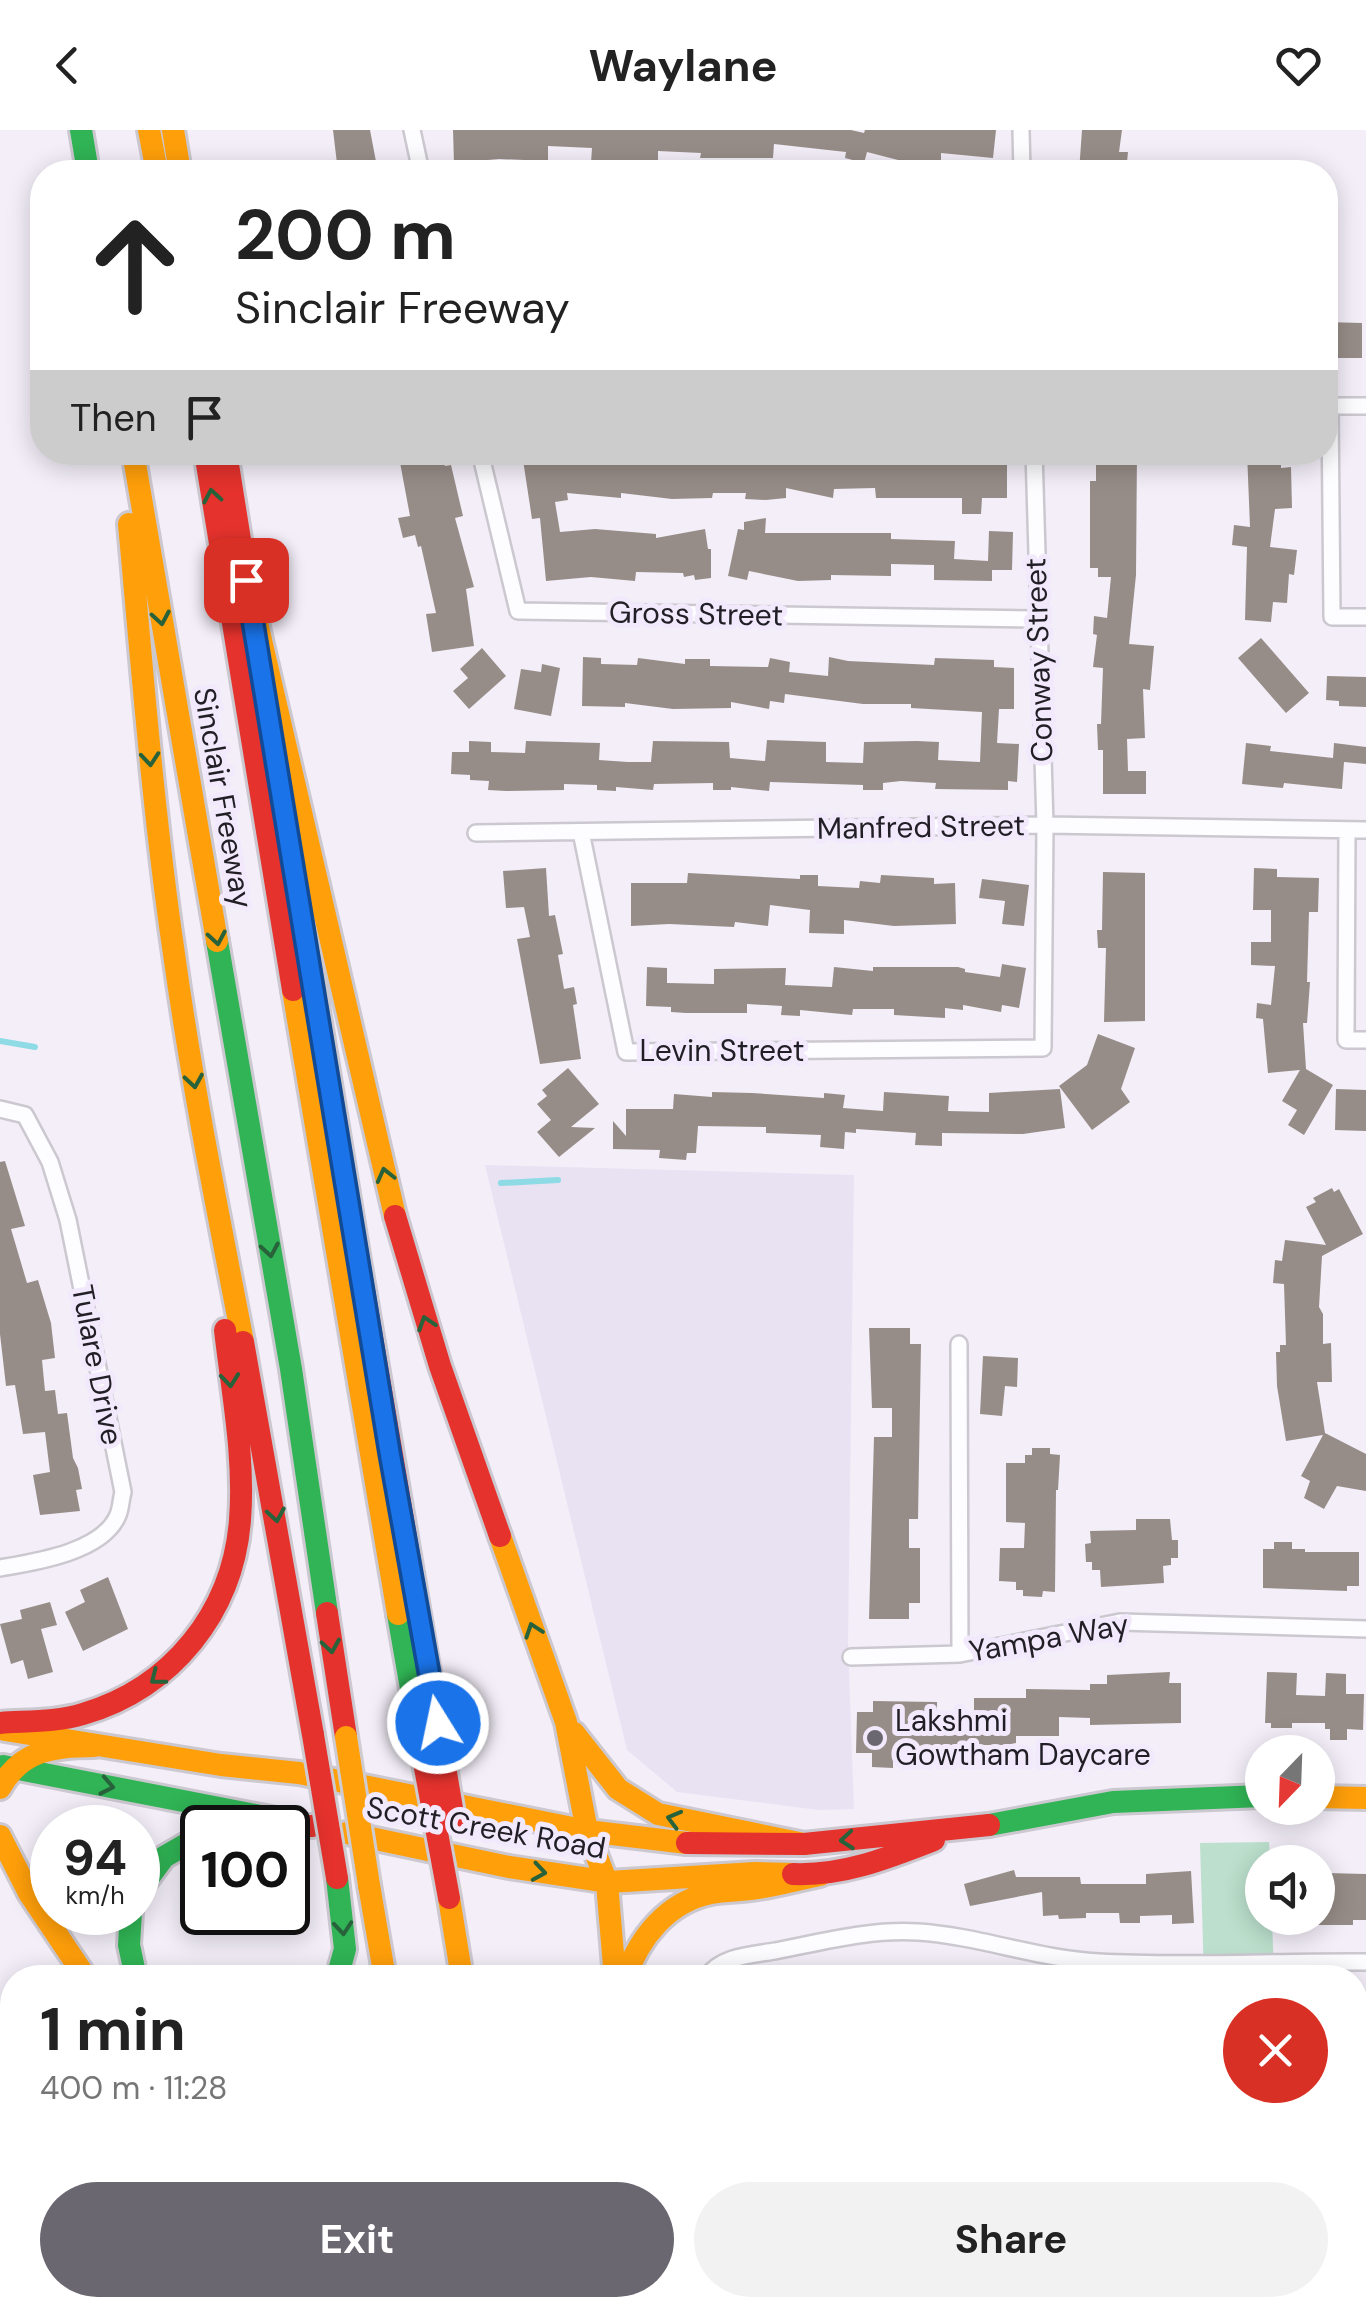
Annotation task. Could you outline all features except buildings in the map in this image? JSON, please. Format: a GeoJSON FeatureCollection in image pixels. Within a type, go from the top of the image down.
{"type":"FeatureCollection","features":[{"type":"Feature","properties":{"kind":"main road"},"geometry":{"type":"LineString","coordinates":[[81,130],[86,160]]}},
{"type":"Feature","properties":{"kind":"main road"},"geometry":{"type":"LineString","coordinates":[[150,130],[155,160]]}},
{"type":"Feature","properties":{"kind":"main road"},"geometry":{"type":"LineString","coordinates":[[173,130],[178,160]]}},
{"type":"Feature","properties":{"kind":"main road"},"geometry":{"type":"LineString","coordinates":[[132,465],[128,526],[154,807],[174,956],[337,1878],[345,1948],[340,1965]]}},
{"type":"Feature","properties":{"kind":"main road","name":"Sinclair Freeway"},"geometry":{"type":"LineString","coordinates":[[135,465],[291,1369],[383,1965]]}},
{"type":"Feature","properties":{"kind":"main road"},"geometry":{"type":"LineString","coordinates":[[207,465],[363,1421],[413,1643],[458,1899],[477,1965]]}},
{"type":"Feature","properties":{"kind":"main road","name":"Sinclair Freeway"},"geometry":{"type":"LineString","coordinates":[[228,465],[390,1455],[413,1643]]}},
{"type":"Feature","properties":{"kind":"main road"},"geometry":{"type":"LineString","coordinates":[[246,580],[400,1238],[440,1366],[566,1722],[587,1831],[609,1882],[614,1965]]}},
{"type":"Feature","properties":{"kind":"main road"},"geometry":{"type":"LineString","coordinates":[[0,1726],[81,1714],[108,1706],[152,1683],[202,1632],[232,1571],[238,1548],[241,1499],[205,1144]]}},
{"type":"Feature","properties":{"kind":"main road"},"geometry":{"type":"LineString","coordinates":[[566,1722],[618,1789],[658,1814],[804,1844]]}},
{"type":"Feature","properties":{"kind":"main road","name":"Scott Creek Road"},"geometry":{"type":"LineString","coordinates":[[0,1726],[94,1746],[300,1773],[587,1831],[706,1846],[804,1844],[960,1830],[1113,1802],[1245,1797]]}},
{"type":"Feature","properties":{"kind":"main road"},"geometry":{"type":"LineString","coordinates":[[4,1773],[24,1756],[41,1750],[62,1745],[94,1746]]}},
{"type":"Feature","properties":{"kind":"main road","name":"Scott Creek Road"},"geometry":{"type":"LineString","coordinates":[[4,1773],[609,1882],[755,1873],[820,1875],[879,1862],[960,1830]]}},
{"type":"Feature","properties":{"kind":"main road"},"geometry":{"type":"LineString","coordinates":[[1335,1797],[1366,1798]]}},
{"type":"Feature","properties":{"kind":"main road"},"geometry":{"type":"LineString","coordinates":[[0,1836],[29,1893]]}},
{"type":"Feature","properties":{"kind":"main road"},"geometry":{"type":"LineString","coordinates":[[0,1856],[77,1965]]}},
{"type":"Feature","properties":{"kind":"main road"},"geometry":{"type":"LineString","coordinates":[[630,1965],[652,1928],[667,1913],[687,1902],[706,1894],[820,1875]]}},
{"type":"Feature","properties":{"kind":"main road"},"geometry":{"type":"LineString","coordinates":[[458,1899],[461,1965]]}},
{"type":"Feature","properties":{"kind":"main road"},"geometry":{"type":"LineString","coordinates":[[128,1935],[132,1965]]}},
{"type":"Feature","properties":{"kind":"street"},"geometry":{"type":"LineString","coordinates":[[412,130],[418,160]]}},
{"type":"Feature","properties":{"kind":"street"},"geometry":{"type":"LineString","coordinates":[[1021,130],[1022,160]]}},
{"type":"Feature","properties":{"kind":"street"},"geometry":{"type":"LineString","coordinates":[[1338,406],[1366,406]]}},
{"type":"Feature","properties":{"kind":"street","name":"Gross Street"},"geometry":{"type":"LineString","coordinates":[[483,465],[518,611],[1037,618]]}},
{"type":"Feature","properties":{"kind":"street","name":"Conway Street"},"geometry":{"type":"LineString","coordinates":[[1034,465],[1045,825],[1043,1048]]}},
{"type":"Feature","properties":{"kind":"street"},"geometry":{"type":"LineString","coordinates":[[1331,465],[1332,617],[1366,617]]}},
{"type":"Feature","properties":{"kind":"street","name":"Manfred Street"},"geometry":{"type":"LineString","coordinates":[[476,833],[1045,825],[1366,830]]}},
{"type":"Feature","properties":{"kind":"street"},"geometry":{"type":"LineString","coordinates":[[1346,830],[1346,1040],[1366,1040]]}},
{"type":"Feature","properties":{"kind":"street","name":"Levin Street"},"geometry":{"type":"LineString","coordinates":[[581,832],[626,1052],[1043,1048]]}},
{"type":"Feature","properties":{"kind":"street","name":"Tulare Drive"},"geometry":{"type":"LineString","coordinates":[[0,1109],[24,1116],[50,1162],[68,1220],[123,1492],[118,1517],[101,1538],[60,1556],[0,1568]]}},
{"type":"Feature","properties":{"kind":"street"},"geometry":{"type":"LineString","coordinates":[[959,1344],[960,1654]]}},
{"type":"Feature","properties":{"kind":"street","name":"Yampa Way"},"geometry":{"type":"LineString","coordinates":[[852,1657],[960,1654],[1120,1622],[1366,1629]]}},
{"type":"Feature","properties":{"kind":"street"},"geometry":{"type":"LineString","coordinates":[[719,1965],[874,1932],[918,1932],[976,1939],[1034,1956],[1181,1965]]}},
{"type":"Feature","properties":{"kind":"street"},"geometry":{"type":"LineString","coordinates":[[1333,1965],[1366,1962]]}},
{"type":"Feature","properties":{"kind":"shaded area"},"geometry":{"type":"Polygon","coordinates":[[[485,1165],[854,1175],[848,1643],[854,1809],[819,1810],[677,1792],[627,1750],[485,1165]]]}},
{"type":"Feature","properties":{"kind":"green space"},"geometry":{"type":"Polygon","coordinates":[[[1269,1842],[1245,1845],[1245,1935],[1273,1935],[1274,1965],[1204,1965],[1200,1843],[1269,1842]]]}},
{"type":"Feature","properties":{"kind":"waterway"},"geometry":{"type":"LineString","coordinates":[[0,1041],[35,1047]]}},
{"type":"Feature","properties":{"kind":"waterway"},"geometry":{"type":"LineString","coordinates":[[501,1183],[558,1180]]}},
{"type":"Feature","properties":{"kind":"traffic: fast"},"geometry":{"type":"LineString","coordinates":[[81,130],[86,160]]}},
{"type":"Feature","properties":{"kind":"traffic: fast"},"geometry":{"type":"LineString","coordinates":[[217,941],[291,1369],[327,1613]]}},
{"type":"Feature","properties":{"kind":"traffic: fast"},"geometry":{"type":"LineString","coordinates":[[398,1614],[423,1757]]}},
{"type":"Feature","properties":{"kind":"traffic: fast"},"geometry":{"type":"LineString","coordinates":[[3,1766],[204,1805]]}},
{"type":"Feature","properties":{"kind":"traffic: fast"},"geometry":{"type":"LineString","coordinates":[[989,1825],[1113,1802],[1245,1797]]}},
{"type":"Feature","properties":{"kind":"traffic: fast"},"geometry":{"type":"LineString","coordinates":[[160,1862],[180,1848]]}},
{"type":"Feature","properties":{"kind":"traffic: fast"},"geometry":{"type":"LineString","coordinates":[[337,1878],[345,1949],[341,1965]]}},
{"type":"Feature","properties":{"kind":"traffic: fast"},"geometry":{"type":"LineString","coordinates":[[130,1935],[133,1965]]}},
{"type":"Feature","properties":{"kind":"traffic: slow"},"geometry":{"type":"LineString","coordinates":[[149,130],[155,160]]}},
{"type":"Feature","properties":{"kind":"traffic: slow"},"geometry":{"type":"LineString","coordinates":[[173,130],[178,160]]}},
{"type":"Feature","properties":{"kind":"traffic: slow"},"geometry":{"type":"LineString","coordinates":[[135,465],[217,941]]}},
{"type":"Feature","properties":{"kind":"traffic: slow"},"geometry":{"type":"LineString","coordinates":[[129,524],[154,793],[174,954],[243,1342]]}},
{"type":"Feature","properties":{"kind":"traffic: slow"},"geometry":{"type":"LineString","coordinates":[[247,580],[395,1216]]}},
{"type":"Feature","properties":{"kind":"traffic: slow"},"geometry":{"type":"LineString","coordinates":[[291,845],[356,1243]]}},
{"type":"Feature","properties":{"kind":"traffic: slow"},"geometry":{"type":"LineString","coordinates":[[293,990],[398,1614]]}},
{"type":"Feature","properties":{"kind":"traffic: slow"},"geometry":{"type":"LineString","coordinates":[[500,1536],[566,1722],[587,1831],[607,1883],[614,1965]]}},
{"type":"Feature","properties":{"kind":"traffic: slow"},"geometry":{"type":"LineString","coordinates":[[5,1730],[221,1765],[299,1773],[587,1831],[687,1843]]}},
{"type":"Feature","properties":{"kind":"traffic: slow"},"geometry":{"type":"LineString","coordinates":[[574,1733],[618,1789],[658,1814],[804,1844]]}},
{"type":"Feature","properties":{"kind":"traffic: slow"},"geometry":{"type":"LineString","coordinates":[[346,1737],[369,1885]]}},
{"type":"Feature","properties":{"kind":"traffic: slow"},"geometry":{"type":"LineString","coordinates":[[0,1788],[8,1775],[28,1758],[52,1749],[94,1746]]}},
{"type":"Feature","properties":{"kind":"traffic: slow"},"geometry":{"type":"LineString","coordinates":[[1335,1797],[1366,1798]]}},
{"type":"Feature","properties":{"kind":"traffic: slow"},"geometry":{"type":"LineString","coordinates":[[347,1833],[509,1867],[609,1882],[793,1874]]}},
{"type":"Feature","properties":{"kind":"traffic: slow"},"geometry":{"type":"LineString","coordinates":[[0,1836],[29,1893],[77,1965]]}},
{"type":"Feature","properties":{"kind":"traffic: slow"},"geometry":{"type":"LineString","coordinates":[[631,1965],[647,1936],[681,1904],[711,1893],[766,1887],[820,1875]]}},
{"type":"Feature","properties":{"kind":"traffic: slow"},"geometry":{"type":"LineString","coordinates":[[369,1885],[383,1965]]}},
{"type":"Feature","properties":{"kind":"traffic: slow"},"geometry":{"type":"LineString","coordinates":[[449,1898],[460,1965]]}},
{"type":"Feature","properties":{"kind":"traffic: jam"},"geometry":{"type":"LineString","coordinates":[[207,465],[293,990]]}},
{"type":"Feature","properties":{"kind":"traffic: jam"},"geometry":{"type":"LineString","coordinates":[[228,465],[249,596]]}},
{"type":"Feature","properties":{"kind":"traffic: jam"},"geometry":{"type":"LineString","coordinates":[[395,1216],[440,1366],[500,1536]]}},
{"type":"Feature","properties":{"kind":"traffic: jam"},"geometry":{"type":"LineString","coordinates":[[356,1243],[444,1761]]}},
{"type":"Feature","properties":{"kind":"traffic: jam"},"geometry":{"type":"LineString","coordinates":[[0,1723],[63,1718],[115,1702],[170,1665],[211,1615],[235,1554],[240,1520],[239,1449],[225,1330]]}},
{"type":"Feature","properties":{"kind":"traffic: jam"},"geometry":{"type":"LineString","coordinates":[[243,1342],[313,1735]]}},
{"type":"Feature","properties":{"kind":"traffic: jam"},"geometry":{"type":"LineString","coordinates":[[327,1613],[346,1737]]}},
{"type":"Feature","properties":{"kind":"traffic: jam"},"geometry":{"type":"LineString","coordinates":[[313,1735],[337,1878]]}},
{"type":"Feature","properties":{"kind":"traffic: jam"},"geometry":{"type":"LineString","coordinates":[[423,1757],[449,1898]]}},
{"type":"Feature","properties":{"kind":"traffic: jam"},"geometry":{"type":"LineString","coordinates":[[444,1761],[454,1820]]}},
{"type":"Feature","properties":{"kind":"traffic: jam"},"geometry":{"type":"LineString","coordinates":[[687,1843],[804,1844],[989,1825]]}},
{"type":"Feature","properties":{"kind":"traffic: jam"},"geometry":{"type":"LineString","coordinates":[[793,1874],[847,1869],[934,1840]]}},
{"type":"Feature","properties":{"kind":"place","name":"Lakshmi Gowtham Daycare"},"geometry":{"type":"Point","coordinates":[875,1738]}},
{"type":"Feature","properties":{"kind":"route"},"geometry":{"type":"LineString","coordinates":[[246,580],[438,1723]]}}]}
